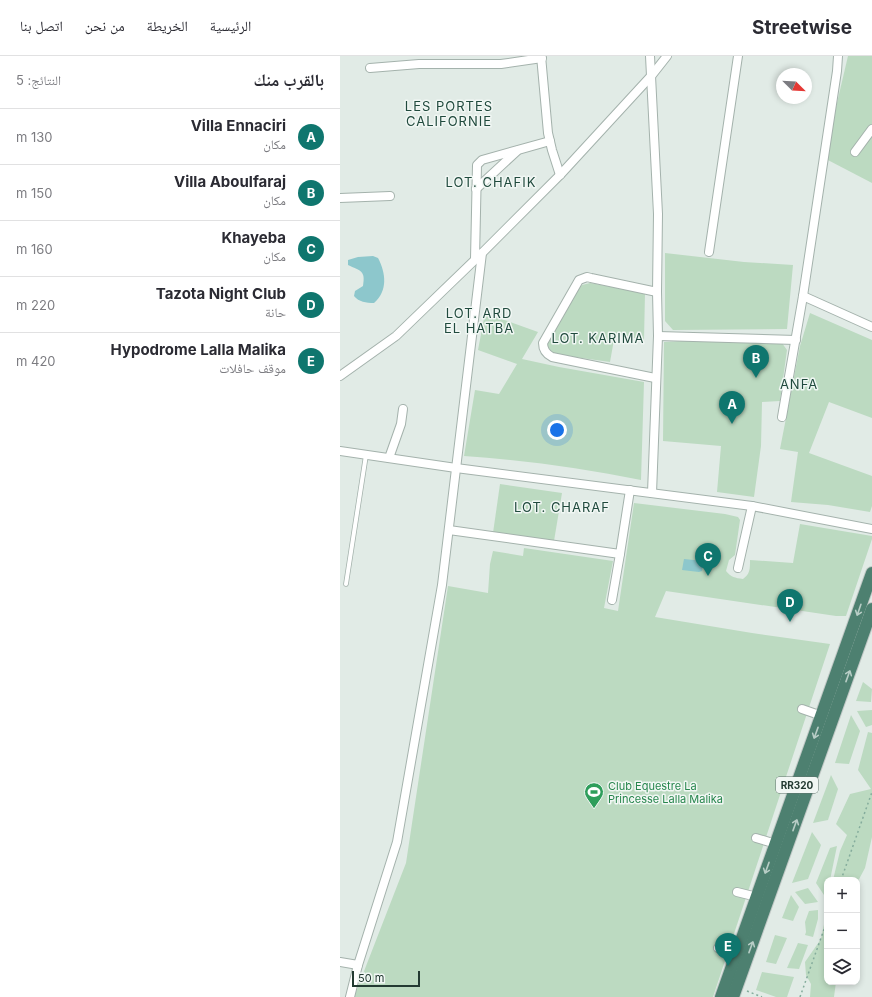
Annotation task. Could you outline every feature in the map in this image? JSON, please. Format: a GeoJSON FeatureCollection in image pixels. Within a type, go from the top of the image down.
{"type":"FeatureCollection","features":[{"type":"Feature","properties":{"kind":"highway","name":"RR320"},"geometry":{"type":"LineString","coordinates":[[735,992],[836,692],[872,574]]}},
{"type":"Feature","properties":{"kind":"highway","name":"RR320"},"geometry":{"type":"LineString","coordinates":[[721,997],[822,716],[836,692],[872,609]]}},
{"type":"Feature","properties":{"kind":"street"},"geometry":{"type":"LineString","coordinates":[[650,56],[658,214],[656,292],[658,336],[655,378],[652,493]]}},
{"type":"Feature","properties":{"kind":"street"},"geometry":{"type":"LineString","coordinates":[[340,376],[396,336],[475,260],[560,175],[652,75],[666,56]]}},
{"type":"Feature","properties":{"kind":"street"},"geometry":{"type":"LineString","coordinates":[[709,252],[738,56]]}},
{"type":"Feature","properties":{"kind":"street"},"geometry":{"type":"LineString","coordinates":[[782,417],[796,340],[838,71],[838,56]]}},
{"type":"Feature","properties":{"kind":"street"},"geometry":{"type":"LineString","coordinates":[[370,68],[419,64],[501,64],[542,57],[550,141],[560,175]]}},
{"type":"Feature","properties":{"kind":"street"},"geometry":{"type":"LineString","coordinates":[[855,152],[872,131]]}},
{"type":"Feature","properties":{"kind":"street"},"geometry":{"type":"LineString","coordinates":[[475,260],[476,170],[479,162],[550,141]]}},
{"type":"Feature","properties":{"kind":"street"},"geometry":{"type":"LineString","coordinates":[[476,189],[518,150]]}},
{"type":"Feature","properties":{"kind":"street"},"geometry":{"type":"LineString","coordinates":[[340,198],[390,196]]}},
{"type":"Feature","properties":{"kind":"street"},"geometry":{"type":"LineString","coordinates":[[350,997],[358,966],[397,842],[441,589],[482,253]]}},
{"type":"Feature","properties":{"kind":"street"},"geometry":{"type":"LineString","coordinates":[[655,378],[552,357],[548,355],[543,348],[544,343],[580,280],[583,278],[590,278],[656,292]]}},
{"type":"Feature","properties":{"kind":"street"},"geometry":{"type":"LineString","coordinates":[[803,296],[870,326],[872,317]]}},
{"type":"Feature","properties":{"kind":"street"},"geometry":{"type":"LineString","coordinates":[[658,336],[796,340]]}},
{"type":"Feature","properties":{"kind":"street"},"geometry":{"type":"LineString","coordinates":[[388,458],[401,424],[403,409]]}},
{"type":"Feature","properties":{"kind":"street"},"geometry":{"type":"LineString","coordinates":[[340,451],[456,468],[752,506],[872,528]]}},
{"type":"Feature","properties":{"kind":"street"},"geometry":{"type":"LineString","coordinates":[[612,600],[630,490]]}},
{"type":"Feature","properties":{"kind":"street"},"geometry":{"type":"LineString","coordinates":[[738,568],[752,506]]}},
{"type":"Feature","properties":{"kind":"street"},"geometry":{"type":"LineString","coordinates":[[449,530],[620,554]]}},
{"type":"Feature","properties":{"kind":"street"},"geometry":{"type":"LineString","coordinates":[[802,709],[822,716]]}},
{"type":"Feature","properties":{"kind":"street"},"geometry":{"type":"LineString","coordinates":[[756,838],[776,844]]}},
{"type":"Feature","properties":{"kind":"street"},"geometry":{"type":"LineString","coordinates":[[737,892],[757,897]]}},
{"type":"Feature","properties":{"kind":"street"},"geometry":{"type":"LineString","coordinates":[[718,948],[736,955]]}},
{"type":"Feature","properties":{"kind":"street"},"geometry":{"type":"LineString","coordinates":[[340,962],[358,966]]}},
{"type":"Feature","properties":{"kind":"lane"},"geometry":{"type":"LineString","coordinates":[[346,584],[366,455]]}},
{"type":"Feature","properties":{"kind":"path"},"geometry":{"type":"LineString","coordinates":[[842,877],[872,792]]}},
{"type":"Feature","properties":{"kind":"path"},"geometry":{"type":"LineString","coordinates":[[800,997],[824,929]]}},
{"type":"Feature","properties":{"kind":"path"},"geometry":{"type":"LineString","coordinates":[[735,992],[762,997]]}},
{"type":"Feature","properties":{"kind":"green space"},"geometry":{"type":"Polygon","coordinates":[[[848,56],[872,56],[872,183],[824,158],[848,56]]]}},
{"type":"Feature","properties":{"kind":"green space"},"geometry":{"type":"Polygon","coordinates":[[[665,253],[744,262],[793,265],[787,329],[673,330],[665,321],[665,253]]]}},
{"type":"Feature","properties":{"kind":"green space"},"geometry":{"type":"Polygon","coordinates":[[[590,283],[645,293],[644,340],[615,334],[610,362],[553,354],[548,351],[546,346],[578,290],[582,285],[590,283]]]}},
{"type":"Feature","properties":{"kind":"green space"},"geometry":{"type":"Polygon","coordinates":[[[485,313],[538,332],[522,359],[644,382],[641,480],[553,465],[464,456],[475,390],[499,394],[517,364],[478,350],[485,313]]]}},
{"type":"Feature","properties":{"kind":"green space"},"geometry":{"type":"Polygon","coordinates":[[[810,313],[872,340],[872,418],[829,402],[809,453],[872,476],[872,506],[870,512],[828,505],[791,502],[798,452],[780,449],[800,346],[810,313]]]}},
{"type":"Feature","properties":{"kind":"green space"},"geometry":{"type":"Polygon","coordinates":[[[702,340],[782,343],[787,350],[780,401],[762,402],[761,446],[754,497],[717,492],[721,446],[663,441],[664,342],[702,340]]]}},
{"type":"Feature","properties":{"kind":"green space"},"geometry":{"type":"Polygon","coordinates":[[[500,484],[562,493],[554,541],[493,533],[500,484]]]}},
{"type":"Feature","properties":{"kind":"green space","name":"Club Equestre La Princesse Lalla Malika"},"geometry":{"type":"Polygon","coordinates":[[[634,503],[725,514],[738,517],[740,520],[735,555],[729,560],[726,571],[731,576],[740,579],[743,579],[748,573],[750,569],[750,560],[793,563],[800,524],[872,536],[846,616],[836,616],[666,591],[655,617],[830,644],[713,997],[354,997],[406,863],[448,586],[488,593],[490,564],[493,551],[523,556],[524,548],[613,561],[604,608],[618,611],[634,503]]]}},
{"type":"Feature","properties":{"kind":"green space"},"geometry":{"type":"Polygon","coordinates":[[[863,682],[872,689],[871,702],[856,701],[863,682]]]}},
{"type":"Feature","properties":{"kind":"green space"},"geometry":{"type":"Polygon","coordinates":[[[872,710],[872,725],[866,727],[857,711],[872,710]]]}},
{"type":"Feature","properties":{"kind":"green space"},"geometry":{"type":"Polygon","coordinates":[[[851,715],[860,731],[849,764],[835,763],[851,715]]]}},
{"type":"Feature","properties":{"kind":"green space"},"geometry":{"type":"Polygon","coordinates":[[[868,732],[872,733],[872,837],[865,868],[860,877],[834,877],[840,851],[847,835],[836,824],[850,794],[871,789],[858,770],[868,732]]]}},
{"type":"Feature","properties":{"kind":"green space"},"geometry":{"type":"Polygon","coordinates":[[[831,775],[838,789],[828,820],[813,823],[831,775]]]}},
{"type":"Feature","properties":{"kind":"green space"},"geometry":{"type":"Polygon","coordinates":[[[812,832],[821,845],[808,879],[792,883],[812,832]]]}},
{"type":"Feature","properties":{"kind":"green space"},"geometry":{"type":"Polygon","coordinates":[[[837,846],[831,877],[824,877],[824,895],[816,883],[830,848],[837,846]]]}},
{"type":"Feature","properties":{"kind":"green space"},"geometry":{"type":"Polygon","coordinates":[[[808,888],[818,902],[805,904],[795,892],[808,888]]]}},
{"type":"Feature","properties":{"kind":"green space"},"geometry":{"type":"Polygon","coordinates":[[[791,895],[799,907],[793,921],[782,918],[791,895]]]}},
{"type":"Feature","properties":{"kind":"green space"},"geometry":{"type":"Polygon","coordinates":[[[818,910],[818,919],[813,937],[805,935],[805,922],[809,911],[818,910]]]}},
{"type":"Feature","properties":{"kind":"green space"},"geometry":{"type":"Polygon","coordinates":[[[824,924],[824,985],[836,985],[834,997],[810,997],[811,984],[806,975],[805,962],[821,939],[824,924]]]}},
{"type":"Feature","properties":{"kind":"green space"},"geometry":{"type":"Polygon","coordinates":[[[775,935],[787,938],[776,964],[766,962],[775,935]]]}},
{"type":"Feature","properties":{"kind":"green space"},"geometry":{"type":"Polygon","coordinates":[[[798,943],[808,945],[799,969],[787,968],[798,943]]]}},
{"type":"Feature","properties":{"kind":"green space"},"geometry":{"type":"Polygon","coordinates":[[[762,972],[794,977],[787,997],[776,997],[756,990],[762,972]]]}},
{"type":"Feature","properties":{"kind":"water"},"geometry":{"type":"Polygon","coordinates":[[[373,256],[378,258],[381,264],[384,276],[384,287],[379,298],[374,303],[368,303],[358,300],[354,296],[355,291],[363,286],[364,277],[359,270],[348,265],[348,260],[358,257],[373,256]]]}},
{"type":"Feature","properties":{"kind":"water"},"geometry":{"type":"Polygon","coordinates":[[[684,559],[703,561],[702,571],[682,570],[684,559]]]}},
{"type":"Feature","properties":{"kind":"place","name":"Villa Aboulfaraj"},"geometry":{"type":"Point","coordinates":[756,378]}},
{"type":"Feature","properties":{"kind":"place","name":"Villa Ennaciri"},"geometry":{"type":"Point","coordinates":[732,424]}},
{"type":"Feature","properties":{"kind":"place","name":"Khayeba"},"geometry":{"type":"Point","coordinates":[708,576]}},
{"type":"Feature","properties":{"kind":"place","name":"Tazota Night Club"},"geometry":{"type":"Point","coordinates":[790,622]}},
{"type":"Feature","properties":{"kind":"place","name":"Club Equestre La Princesse Lalla Malika"},"geometry":{"type":"Point","coordinates":[594,809]}},
{"type":"Feature","properties":{"kind":"place","name":"Hypodrome Lalla Malika"},"geometry":{"type":"Point","coordinates":[728,966]}},
{"type":"Feature","properties":{"kind":"district","name":"LES PORTES CALIFORNIE"},"geometry":{"type":"Point","coordinates":[449,114]}},
{"type":"Feature","properties":{"kind":"district","name":"LOT. CHAFIK"},"geometry":{"type":"Point","coordinates":[491,182]}},
{"type":"Feature","properties":{"kind":"district","name":"LOT. ARD EL HATBA"},"geometry":{"type":"Point","coordinates":[479,320]}},
{"type":"Feature","properties":{"kind":"district","name":"LOT. KARIMA"},"geometry":{"type":"Point","coordinates":[598,338]}},
{"type":"Feature","properties":{"kind":"district","name":"ANFA"},"geometry":{"type":"Point","coordinates":[799,384]}},
{"type":"Feature","properties":{"kind":"district","name":"LOT. CHARAF"},"geometry":{"type":"Point","coordinates":[562,507]}}]}
